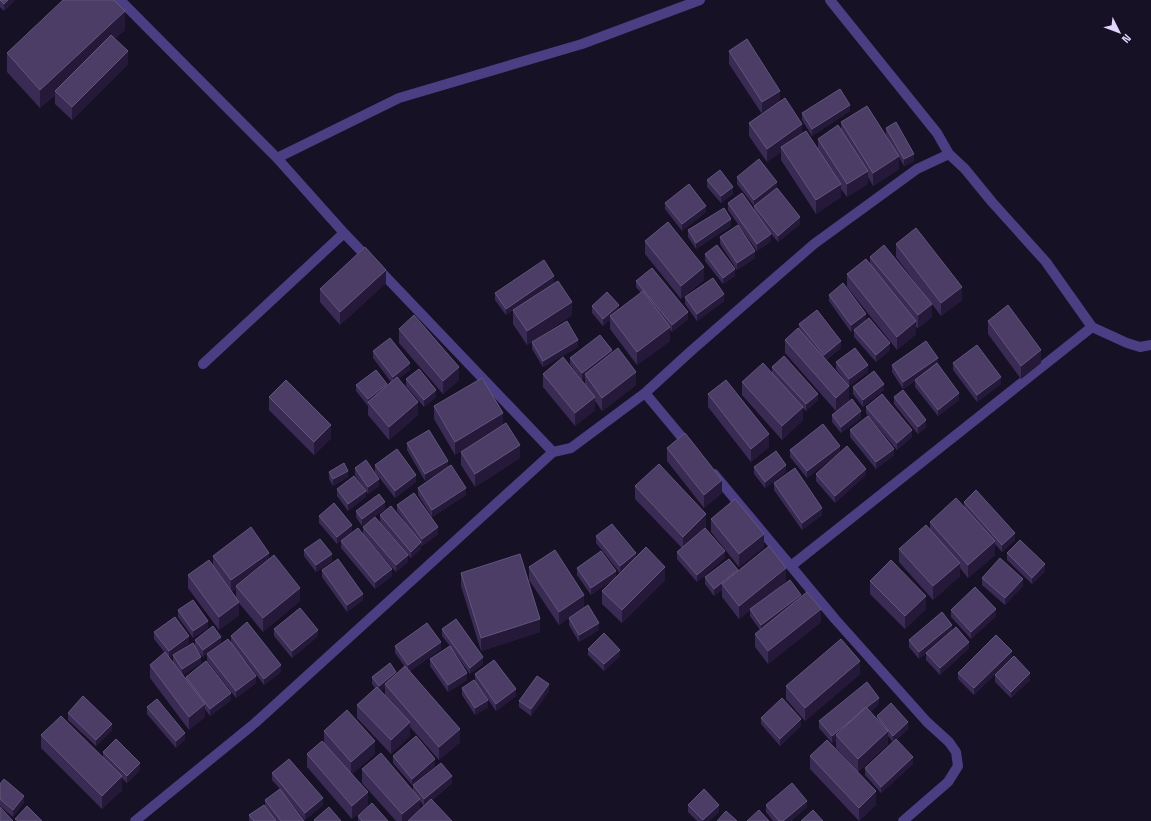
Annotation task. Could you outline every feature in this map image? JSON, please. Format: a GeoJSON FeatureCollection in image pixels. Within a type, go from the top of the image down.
{"type":"FeatureCollection","features":[{"type":"Feature","properties":{"kind":"street"},"geometry":{"type":"LineString","coordinates":[[120,0],[277,158],[344,233],[553,452]]}},
{"type":"Feature","properties":{"kind":"street"},"geometry":{"type":"LineString","coordinates":[[277,158],[399,98],[582,44],[700,0]]}},
{"type":"Feature","properties":{"kind":"street"},"geometry":{"type":"LineString","coordinates":[[830,0],[938,132],[949,154],[965,169],[992,202],[1046,262],[1092,327],[1127,343],[1140,347],[1151,345]]}},
{"type":"Feature","properties":{"kind":"street"},"geometry":{"type":"LineString","coordinates":[[135,821],[255,723],[553,452],[571,448],[645,393],[814,244],[917,169],[949,154]]}},
{"type":"Feature","properties":{"kind":"street"},"geometry":{"type":"LineString","coordinates":[[203,364],[344,233]]}},
{"type":"Feature","properties":{"kind":"street"},"geometry":{"type":"LineString","coordinates":[[791,566],[1092,327]]}},
{"type":"Feature","properties":{"kind":"street"},"geometry":{"type":"LineString","coordinates":[[645,393],[696,453]]}},
{"type":"Feature","properties":{"kind":"street"},"geometry":{"type":"LineString","coordinates":[[706,465],[834,619],[927,722],[949,742],[956,752],[958,766],[948,782],[903,821]]}},
{"type":"Feature","properties":{"kind":"building"},"geometry":{"type":"Polygon","coordinates":[[[0,0],[8,0],[4,4],[0,0]]]}},
{"type":"Feature","properties":{"kind":"building"},"geometry":{"type":"Polygon","coordinates":[[[63,0],[114,0],[125,11],[40,90],[7,53],[63,0]]]}},
{"type":"Feature","properties":{"kind":"building"},"geometry":{"type":"Polygon","coordinates":[[[111,35],[128,51],[72,107],[55,91],[111,35]]]}},
{"type":"Feature","properties":{"kind":"building"},"geometry":{"type":"Polygon","coordinates":[[[747,39],[780,91],[762,102],[729,51],[747,39]]]}},
{"type":"Feature","properties":{"kind":"building"},"geometry":{"type":"Polygon","coordinates":[[[840,89],[850,105],[812,129],[802,113],[840,89]]]}},
{"type":"Feature","properties":{"kind":"building"},"geometry":{"type":"Polygon","coordinates":[[[785,98],[802,124],[767,149],[749,123],[785,98]]]}},
{"type":"Feature","properties":{"kind":"building"},"geometry":{"type":"Polygon","coordinates":[[[867,106],[899,156],[873,173],[841,122],[867,106]]]}},
{"type":"Feature","properties":{"kind":"building"},"geometry":{"type":"Polygon","coordinates":[[[896,122],[914,154],[904,159],[886,128],[896,122]]]}},
{"type":"Feature","properties":{"kind":"building"},"geometry":{"type":"Polygon","coordinates":[[[838,125],[868,171],[847,184],[818,139],[838,125]]]}},
{"type":"Feature","properties":{"kind":"building"},"geometry":{"type":"Polygon","coordinates":[[[806,131],[841,184],[816,200],[781,147],[806,131]]]}},
{"type":"Feature","properties":{"kind":"building"},"geometry":{"type":"Polygon","coordinates":[[[759,159],[777,182],[754,200],[737,177],[759,159]]]}},
{"type":"Feature","properties":{"kind":"building"},"geometry":{"type":"Polygon","coordinates":[[[720,170],[733,187],[721,196],[707,180],[720,170]]]}},
{"type":"Feature","properties":{"kind":"building"},"geometry":{"type":"Polygon","coordinates":[[[689,184],[706,206],[682,224],[665,203],[689,184]]]}},
{"type":"Feature","properties":{"kind":"building"},"geometry":{"type":"Polygon","coordinates":[[[777,188],[800,217],[778,236],[754,206],[777,188]]]}},
{"type":"Feature","properties":{"kind":"building"},"geometry":{"type":"Polygon","coordinates":[[[742,193],[771,234],[757,244],[728,203],[742,193]]]}},
{"type":"Feature","properties":{"kind":"building"},"geometry":{"type":"Polygon","coordinates":[[[724,208],[731,219],[696,243],[688,230],[724,208]]]}},
{"type":"Feature","properties":{"kind":"building"},"geometry":{"type":"Polygon","coordinates":[[[668,222],[704,267],[681,286],[645,241],[668,222]]]}},
{"type":"Feature","properties":{"kind":"building"},"geometry":{"type":"Polygon","coordinates":[[[738,225],[755,251],[737,263],[720,237],[738,225]]]}},
{"type":"Feature","properties":{"kind":"building"},"geometry":{"type":"Polygon","coordinates":[[[916,228],[962,287],[941,303],[896,244],[916,228]]]}},
{"type":"Feature","properties":{"kind":"building"},"geometry":{"type":"Polygon","coordinates":[[[717,245],[735,269],[723,278],[705,254],[717,245]]]}},
{"type":"Feature","properties":{"kind":"building"},"geometry":{"type":"Polygon","coordinates":[[[884,245],[932,304],[918,315],[870,257],[884,245]]]}},
{"type":"Feature","properties":{"kind":"building"},"geometry":{"type":"Polygon","coordinates":[[[365,247],[386,270],[340,312],[320,289],[365,247]]]}},
{"type":"Feature","properties":{"kind":"building"},"geometry":{"type":"Polygon","coordinates":[[[866,259],[916,321],[897,337],[847,274],[866,259]]]}},
{"type":"Feature","properties":{"kind":"building"},"geometry":{"type":"Polygon","coordinates":[[[544,260],[554,276],[506,309],[495,293],[544,260]]]}},
{"type":"Feature","properties":{"kind":"building"},"geometry":{"type":"Polygon","coordinates":[[[652,268],[688,312],[672,325],[636,281],[652,268]]]}},
{"type":"Feature","properties":{"kind":"building"},"geometry":{"type":"Polygon","coordinates":[[[713,278],[724,294],[697,314],[685,297],[713,278]]]}},
{"type":"Feature","properties":{"kind":"building"},"geometry":{"type":"Polygon","coordinates":[[[558,281],[572,302],[527,331],[513,310],[558,281]]]}},
{"type":"Feature","properties":{"kind":"building"},"geometry":{"type":"Polygon","coordinates":[[[843,283],[866,314],[851,325],[829,295],[843,283]]]}},
{"type":"Feature","properties":{"kind":"building"},"geometry":{"type":"Polygon","coordinates":[[[643,291],[670,327],[637,352],[610,316],[643,291]]]}},
{"type":"Feature","properties":{"kind":"building"},"geometry":{"type":"Polygon","coordinates":[[[607,292],[619,305],[603,319],[592,306],[607,292]]]}},
{"type":"Feature","properties":{"kind":"building"},"geometry":{"type":"Polygon","coordinates":[[[1008,305],[1041,350],[1021,366],[988,321],[1008,305]]]}},
{"type":"Feature","properties":{"kind":"building"},"geometry":{"type":"Polygon","coordinates":[[[817,310],[841,341],[824,355],[799,324],[817,310]]]}},
{"type":"Feature","properties":{"kind":"building"},"geometry":{"type":"Polygon","coordinates":[[[414,315],[459,367],[443,381],[399,329],[414,315]]]}},
{"type":"Feature","properties":{"kind":"building"},"geometry":{"type":"Polygon","coordinates":[[[869,318],[890,343],[876,355],[854,330],[869,318]]]}},
{"type":"Feature","properties":{"kind":"building"},"geometry":{"type":"Polygon","coordinates":[[[567,321],[578,340],[543,361],[532,342],[567,321]]]}},
{"type":"Feature","properties":{"kind":"building"},"geometry":{"type":"Polygon","coordinates":[[[798,328],[849,386],[836,398],[785,340],[798,328]]]}},
{"type":"Feature","properties":{"kind":"building"},"geometry":{"type":"Polygon","coordinates":[[[600,335],[612,350],[582,373],[570,358],[600,335]]]}},
{"type":"Feature","properties":{"kind":"building"},"geometry":{"type":"Polygon","coordinates":[[[390,338],[410,363],[393,377],[373,351],[390,338]]]}},
{"type":"Feature","properties":{"kind":"building"},"geometry":{"type":"Polygon","coordinates":[[[926,341],[938,358],[903,382],[892,365],[926,341]]]}},
{"type":"Feature","properties":{"kind":"building"},"geometry":{"type":"Polygon","coordinates":[[[977,345],[1001,377],[977,395],[953,363],[977,345]]]}},
{"type":"Feature","properties":{"kind":"building"},"geometry":{"type":"Polygon","coordinates":[[[618,348],[636,372],[602,398],[585,374],[618,348]]]}},
{"type":"Feature","properties":{"kind":"building"},"geometry":{"type":"Polygon","coordinates":[[[855,348],[868,365],[849,379],[836,362],[855,348]]]}},
{"type":"Feature","properties":{"kind":"building"},"geometry":{"type":"Polygon","coordinates":[[[784,356],[818,394],[806,404],[772,367],[784,356]]]}},
{"type":"Feature","properties":{"kind":"building"},"geometry":{"type":"Polygon","coordinates":[[[563,357],[595,397],[575,413],[543,374],[563,357]]]}},
{"type":"Feature","properties":{"kind":"building"},"geometry":{"type":"Polygon","coordinates":[[[763,363],[803,407],[782,426],[742,382],[763,363]]]}},
{"type":"Feature","properties":{"kind":"building"},"geometry":{"type":"Polygon","coordinates":[[[937,363],[959,393],[938,410],[915,380],[937,363]]]}},
{"type":"Feature","properties":{"kind":"building"},"geometry":{"type":"Polygon","coordinates":[[[419,369],[436,390],[424,400],[406,379],[419,369]]]}},
{"type":"Feature","properties":{"kind":"building"},"geometry":{"type":"Polygon","coordinates":[[[376,370],[387,384],[368,399],[356,385],[376,370]]]}},
{"type":"Feature","properties":{"kind":"building"},"geometry":{"type":"Polygon","coordinates":[[[874,371],[884,384],[863,400],[853,387],[874,371]]]}},
{"type":"Feature","properties":{"kind":"building"},"geometry":{"type":"Polygon","coordinates":[[[397,377],[418,402],[389,427],[368,402],[397,377]]]}},
{"type":"Feature","properties":{"kind":"building"},"geometry":{"type":"Polygon","coordinates":[[[482,378],[503,413],[455,442],[434,406],[482,378]]]}},
{"type":"Feature","properties":{"kind":"building"},"geometry":{"type":"Polygon","coordinates":[[[286,380],[331,425],[314,442],[269,397],[286,380]]]}},
{"type":"Feature","properties":{"kind":"building"},"geometry":{"type":"Polygon","coordinates":[[[726,380],[769,434],[751,449],[708,394],[726,380]]]}},
{"type":"Feature","properties":{"kind":"building"},"geometry":{"type":"Polygon","coordinates":[[[903,390],[926,420],[918,427],[894,397],[903,390]]]}},
{"type":"Feature","properties":{"kind":"building"},"geometry":{"type":"Polygon","coordinates":[[[882,394],[912,430],[897,443],[866,407],[882,394]]]}},
{"type":"Feature","properties":{"kind":"building"},"geometry":{"type":"Polygon","coordinates":[[[852,399],[861,411],[841,427],[832,415],[852,399]]]}},
{"type":"Feature","properties":{"kind":"building"},"geometry":{"type":"Polygon","coordinates":[[[868,416],[894,449],[876,462],[850,430],[868,416]]]}},
{"type":"Feature","properties":{"kind":"building"},"geometry":{"type":"Polygon","coordinates":[[[506,423],[520,445],[475,474],[461,452],[506,423]]]}},
{"type":"Feature","properties":{"kind":"building"},"geometry":{"type":"Polygon","coordinates":[[[823,424],[840,446],[807,471],[790,450],[823,424]]]}},
{"type":"Feature","properties":{"kind":"building"},"geometry":{"type":"Polygon","coordinates":[[[429,430],[448,461],[425,474],[407,443],[429,430]]]}},
{"type":"Feature","properties":{"kind":"building"},"geometry":{"type":"Polygon","coordinates":[[[685,433],[722,480],[704,495],[667,448],[685,433]]]}},
{"type":"Feature","properties":{"kind":"building"},"geometry":{"type":"Polygon","coordinates":[[[847,446],[866,469],[835,496],[816,474],[847,446]]]}},
{"type":"Feature","properties":{"kind":"building"},"geometry":{"type":"Polygon","coordinates":[[[397,449],[416,475],[395,491],[375,465],[397,449]]]}},
{"type":"Feature","properties":{"kind":"building"},"geometry":{"type":"Polygon","coordinates":[[[776,451],[786,465],[765,482],[754,467],[776,451]]]}},
{"type":"Feature","properties":{"kind":"building"},"geometry":{"type":"Polygon","coordinates":[[[366,460],[379,479],[368,487],[355,468],[366,460]]]}},
{"type":"Feature","properties":{"kind":"building"},"geometry":{"type":"Polygon","coordinates":[[[344,463],[348,471],[333,479],[329,472],[344,463]]]}},
{"type":"Feature","properties":{"kind":"building"},"geometry":{"type":"Polygon","coordinates":[[[659,464],[706,514],[683,537],[635,486],[659,464]]]}},
{"type":"Feature","properties":{"kind":"building"},"geometry":{"type":"Polygon","coordinates":[[[451,465],[466,488],[432,510],[418,488],[451,465]]]}},
{"type":"Feature","properties":{"kind":"building"},"geometry":{"type":"Polygon","coordinates":[[[795,468],[822,508],[802,523],[774,483],[795,468]]]}},
{"type":"Feature","properties":{"kind":"building"},"geometry":{"type":"Polygon","coordinates":[[[354,476],[366,491],[348,504],[337,489],[354,476]]]}},
{"type":"Feature","properties":{"kind":"building"},"geometry":{"type":"Polygon","coordinates":[[[976,490],[1015,533],[1002,545],[964,502],[976,490]]]}},
{"type":"Feature","properties":{"kind":"building"},"geometry":{"type":"Polygon","coordinates":[[[414,493],[438,527],[422,539],[397,505],[414,493]]]}},
{"type":"Feature","properties":{"kind":"building"},"geometry":{"type":"Polygon","coordinates":[[[379,494],[385,502],[362,519],[356,511],[379,494]]]}},
{"type":"Feature","properties":{"kind":"building"},"geometry":{"type":"Polygon","coordinates":[[[956,498],[995,541],[968,565],[930,522],[956,498]]]}},
{"type":"Feature","properties":{"kind":"building"},"geometry":{"type":"Polygon","coordinates":[[[735,499],[764,534],[739,554],[711,519],[735,499]]]}},
{"type":"Feature","properties":{"kind":"building"},"geometry":{"type":"Polygon","coordinates":[[[334,503],[352,525],[337,537],[319,516],[334,503]]]}},
{"type":"Feature","properties":{"kind":"building"},"geometry":{"type":"Polygon","coordinates":[[[391,506],[421,542],[411,552],[380,515],[391,506]]]}},
{"type":"Feature","properties":{"kind":"building"},"geometry":{"type":"Polygon","coordinates":[[[375,517],[408,555],[396,565],[363,527],[375,517]]]}},
{"type":"Feature","properties":{"kind":"building"},"geometry":{"type":"Polygon","coordinates":[[[612,524],[636,553],[620,566],[596,536],[612,524]]]}},
{"type":"Feature","properties":{"kind":"building"},"geometry":{"type":"Polygon","coordinates":[[[926,525],[960,563],[933,586],[899,549],[926,525]]]}},
{"type":"Feature","properties":{"kind":"building"},"geometry":{"type":"Polygon","coordinates":[[[251,527],[269,553],[231,580],[213,556],[251,527]]]}},
{"type":"Feature","properties":{"kind":"building"},"geometry":{"type":"Polygon","coordinates":[[[358,528],[392,569],[375,582],[341,541],[358,528]]]}},
{"type":"Feature","properties":{"kind":"building"},"geometry":{"type":"Polygon","coordinates":[[[705,528],[725,551],[697,575],[677,552],[705,528]]]}},
{"type":"Feature","properties":{"kind":"building"},"geometry":{"type":"Polygon","coordinates":[[[320,539],[332,554],[316,565],[304,550],[320,539]]]}},
{"type":"Feature","properties":{"kind":"building"},"geometry":{"type":"Polygon","coordinates":[[[1020,540],[1045,564],[1032,578],[1007,553],[1020,540]]]}},
{"type":"Feature","properties":{"kind":"building"},"geometry":{"type":"Polygon","coordinates":[[[769,546],[786,568],[739,606],[722,584],[769,546]]]}},
{"type":"Feature","properties":{"kind":"building"},"geometry":{"type":"Polygon","coordinates":[[[646,547],[665,567],[622,610],[602,591],[646,547]]]}},
{"type":"Feature","properties":{"kind":"building"},"geometry":{"type":"Polygon","coordinates":[[[555,550],[584,595],[559,612],[529,567],[555,550]]]}},
{"type":"Feature","properties":{"kind":"building"},"geometry":{"type":"Polygon","coordinates":[[[601,551],[616,571],[591,588],[577,568],[601,551]]]}},
{"type":"Feature","properties":{"kind":"building"},"geometry":{"type":"Polygon","coordinates":[[[520,554],[540,619],[481,638],[461,573],[520,554]]]}},
{"type":"Feature","properties":{"kind":"building"},"geometry":{"type":"Polygon","coordinates":[[[274,555],[300,588],[263,618],[236,586],[274,555]]]}},
{"type":"Feature","properties":{"kind":"building"},"geometry":{"type":"Polygon","coordinates":[[[1000,558],[1023,579],[1005,598],[982,578],[1000,558]]]}},
{"type":"Feature","properties":{"kind":"building"},"geometry":{"type":"Polygon","coordinates":[[[338,559],[363,594],[347,605],[322,570],[338,559]]]}},
{"type":"Feature","properties":{"kind":"building"},"geometry":{"type":"Polygon","coordinates":[[[729,559],[738,570],[714,589],[705,577],[729,559]]]}},
{"type":"Feature","properties":{"kind":"building"},"geometry":{"type":"Polygon","coordinates":[[[209,560],[239,602],[219,617],[188,575],[209,560]]]}},
{"type":"Feature","properties":{"kind":"building"},"geometry":{"type":"Polygon","coordinates":[[[891,560],[926,596],[905,616],[870,581],[891,560]]]}},
{"type":"Feature","properties":{"kind":"building"},"geometry":{"type":"Polygon","coordinates":[[[790,580],[801,595],[761,625],[750,609],[790,580]]]}},
{"type":"Feature","properties":{"kind":"building"},"geometry":{"type":"Polygon","coordinates":[[[975,587],[996,609],[971,632],[951,610],[975,587]]]}},
{"type":"Feature","properties":{"kind":"building"},"geometry":{"type":"Polygon","coordinates":[[[807,592],[821,609],[768,651],[755,634],[807,592]]]}},
{"type":"Feature","properties":{"kind":"building"},"geometry":{"type":"Polygon","coordinates":[[[193,600],[208,621],[193,631],[178,610],[193,600]]]}},
{"type":"Feature","properties":{"kind":"building"},"geometry":{"type":"Polygon","coordinates":[[[588,605],[599,623],[579,635],[569,618],[588,605]]]}},
{"type":"Feature","properties":{"kind":"building"},"geometry":{"type":"Polygon","coordinates":[[[300,608],[318,630],[292,651],[274,629],[300,608]]]}},
{"type":"Feature","properties":{"kind":"building"},"geometry":{"type":"Polygon","coordinates":[[[942,612],[952,625],[919,652],[909,640],[942,612]]]}},
{"type":"Feature","properties":{"kind":"building"},"geometry":{"type":"Polygon","coordinates":[[[175,617],[189,636],[169,651],[154,632],[175,617]]]}},
{"type":"Feature","properties":{"kind":"building"},"geometry":{"type":"Polygon","coordinates":[[[456,619],[483,657],[470,668],[442,629],[456,619]]]}},
{"type":"Feature","properties":{"kind":"building"},"geometry":{"type":"Polygon","coordinates":[[[247,622],[281,665],[264,679],[231,636],[247,622]]]}},
{"type":"Feature","properties":{"kind":"building"},"geometry":{"type":"Polygon","coordinates":[[[427,623],[441,642],[408,665],[395,646],[427,623]]]}},
{"type":"Feature","properties":{"kind":"building"},"geometry":{"type":"Polygon","coordinates":[[[213,626],[221,637],[203,650],[195,640],[213,626]]]}},
{"type":"Feature","properties":{"kind":"building"},"geometry":{"type":"Polygon","coordinates":[[[956,627],[969,642],[940,668],[926,653],[956,627]]]}},
{"type":"Feature","properties":{"kind":"building"},"geometry":{"type":"Polygon","coordinates":[[[604,633],[620,650],[604,664],[588,649],[604,633]]]}},
{"type":"Feature","properties":{"kind":"building"},"geometry":{"type":"Polygon","coordinates":[[[996,635],[1012,651],[974,688],[958,673],[996,635]]]}},
{"type":"Feature","properties":{"kind":"building"},"geometry":{"type":"Polygon","coordinates":[[[228,639],[256,676],[236,691],[207,654],[228,639]]]}},
{"type":"Feature","properties":{"kind":"building"},"geometry":{"type":"Polygon","coordinates":[[[841,639],[860,661],[805,708],[786,686],[841,639]]]}},
{"type":"Feature","properties":{"kind":"building"},"geometry":{"type":"Polygon","coordinates":[[[193,643],[201,657],[182,669],[173,655],[193,643]]]}},
{"type":"Feature","properties":{"kind":"building"},"geometry":{"type":"Polygon","coordinates":[[[450,646],[467,673],[448,685],[430,659],[450,646]]]}},
{"type":"Feature","properties":{"kind":"building"},"geometry":{"type":"Polygon","coordinates":[[[165,652],[205,704],[189,717],[150,665],[165,652]]]}},
{"type":"Feature","properties":{"kind":"building"},"geometry":{"type":"Polygon","coordinates":[[[1014,656],[1030,673],[1011,692],[995,675],[1014,656]]]}},
{"type":"Feature","properties":{"kind":"building"},"geometry":{"type":"Polygon","coordinates":[[[494,660],[516,689],[496,704],[475,674],[494,660]]]}},
{"type":"Feature","properties":{"kind":"building"},"geometry":{"type":"Polygon","coordinates":[[[206,661],[231,693],[210,709],[186,677],[206,661]]]}},
{"type":"Feature","properties":{"kind":"building"},"geometry":{"type":"Polygon","coordinates":[[[390,663],[396,672],[379,686],[372,677],[390,663]]]}},
{"type":"Feature","properties":{"kind":"building"},"geometry":{"type":"Polygon","coordinates":[[[405,666],[460,729],[439,747],[385,684],[405,666]]]}},
{"type":"Feature","properties":{"kind":"building"},"geometry":{"type":"Polygon","coordinates":[[[537,676],[549,684],[531,709],[519,701],[537,676]]]}},
{"type":"Feature","properties":{"kind":"building"},"geometry":{"type":"Polygon","coordinates":[[[474,680],[488,700],[475,708],[462,688],[474,680]]]}},
{"type":"Feature","properties":{"kind":"building"},"geometry":{"type":"Polygon","coordinates":[[[867,682],[879,698],[832,736],[819,721],[867,682]]]}},
{"type":"Feature","properties":{"kind":"building"},"geometry":{"type":"Polygon","coordinates":[[[377,687],[410,722],[391,740],[357,705],[377,687]]]}},
{"type":"Feature","properties":{"kind":"building"},"geometry":{"type":"Polygon","coordinates":[[[83,696],[112,724],[96,740],[68,713],[83,696]]]}},
{"type":"Feature","properties":{"kind":"building"},"geometry":{"type":"Polygon","coordinates":[[[782,698],[801,719],[780,739],[761,718],[782,698]]]}},
{"type":"Feature","properties":{"kind":"building"},"geometry":{"type":"Polygon","coordinates":[[[157,699],[185,733],[176,741],[147,707],[157,699]]]}},
{"type":"Feature","properties":{"kind":"building"},"geometry":{"type":"Polygon","coordinates":[[[891,703],[908,722],[893,736],[877,716],[891,703]]]}},
{"type":"Feature","properties":{"kind":"building"},"geometry":{"type":"Polygon","coordinates":[[[866,707],[888,731],[858,759],[836,735],[866,707]]]}},
{"type":"Feature","properties":{"kind":"building"},"geometry":{"type":"Polygon","coordinates":[[[347,710],[375,741],[351,762],[324,731],[347,710]]]}},
{"type":"Feature","properties":{"kind":"building"},"geometry":{"type":"Polygon","coordinates":[[[61,716],[122,776],[102,796],[41,735],[61,716]]]}},
{"type":"Feature","properties":{"kind":"building"},"geometry":{"type":"Polygon","coordinates":[[[416,736],[435,759],[412,779],[393,756],[416,736]]]}},
{"type":"Feature","properties":{"kind":"building"},"geometry":{"type":"Polygon","coordinates":[[[116,739],[140,763],[127,776],[103,752],[116,739]]]}},
{"type":"Feature","properties":{"kind":"building"},"geometry":{"type":"Polygon","coordinates":[[[896,739],[913,757],[881,787],[865,768],[896,739]]]}},
{"type":"Feature","properties":{"kind":"building"},"geometry":{"type":"Polygon","coordinates":[[[827,740],[876,791],[859,808],[810,756],[827,740]]]}},
{"type":"Feature","properties":{"kind":"building"},"geometry":{"type":"Polygon","coordinates":[[[322,741],[368,792],[352,806],[307,754],[322,741]]]}},
{"type":"Feature","properties":{"kind":"building"},"geometry":{"type":"Polygon","coordinates":[[[381,753],[420,799],[402,814],[362,769],[381,753]]]}},
{"type":"Feature","properties":{"kind":"building"},"geometry":{"type":"Polygon","coordinates":[[[289,759],[323,798],[305,813],[272,773],[289,759]]]}},
{"type":"Feature","properties":{"kind":"building"},"geometry":{"type":"Polygon","coordinates":[[[441,763],[452,776],[424,799],[413,785],[441,763]]]}},
{"type":"Feature","properties":{"kind":"building"},"geometry":{"type":"Polygon","coordinates":[[[4,779],[24,796],[13,810],[0,799],[0,784],[4,779]]]}},
{"type":"Feature","properties":{"kind":"building"},"geometry":{"type":"Polygon","coordinates":[[[792,783],[807,801],[783,821],[779,821],[766,805],[792,783]]]}},
{"type":"Feature","properties":{"kind":"building"},"geometry":{"type":"Polygon","coordinates":[[[280,789],[304,821],[281,821],[265,800],[280,789]]]}},
{"type":"Feature","properties":{"kind":"building"},"geometry":{"type":"Polygon","coordinates":[[[704,789],[719,805],[703,820],[688,805],[704,789]]]}},
{"type":"Feature","properties":{"kind":"building"},"geometry":{"type":"Polygon","coordinates":[[[431,799],[452,821],[408,821],[431,799]]]}},
{"type":"Feature","properties":{"kind":"building"},"geometry":{"type":"Polygon","coordinates":[[[372,803],[388,821],[362,821],[358,816],[372,803]]]}},
{"type":"Feature","properties":{"kind":"building"},"geometry":{"type":"Polygon","coordinates":[[[264,805],[276,821],[254,821],[249,815],[264,805]]]}},
{"type":"Feature","properties":{"kind":"building"},"geometry":{"type":"Polygon","coordinates":[[[27,806],[42,821],[18,821],[15,819],[27,806]]]}},
{"type":"Feature","properties":{"kind":"building"},"geometry":{"type":"Polygon","coordinates":[[[0,807],[13,821],[0,821],[0,807]]]}},
{"type":"Feature","properties":{"kind":"building"},"geometry":{"type":"Polygon","coordinates":[[[329,807],[341,821],[314,820],[329,807]]]}},
{"type":"Feature","properties":{"kind":"building"},"geometry":{"type":"Polygon","coordinates":[[[759,810],[769,821],[747,821],[759,810]]]}},
{"type":"Feature","properties":{"kind":"building"},"geometry":{"type":"Polygon","coordinates":[[[813,810],[823,821],[801,821],[813,810]]]}},
{"type":"Feature","properties":{"kind":"building"},"geometry":{"type":"Polygon","coordinates":[[[726,811],[737,821],[717,821],[726,811]]]}}]}
